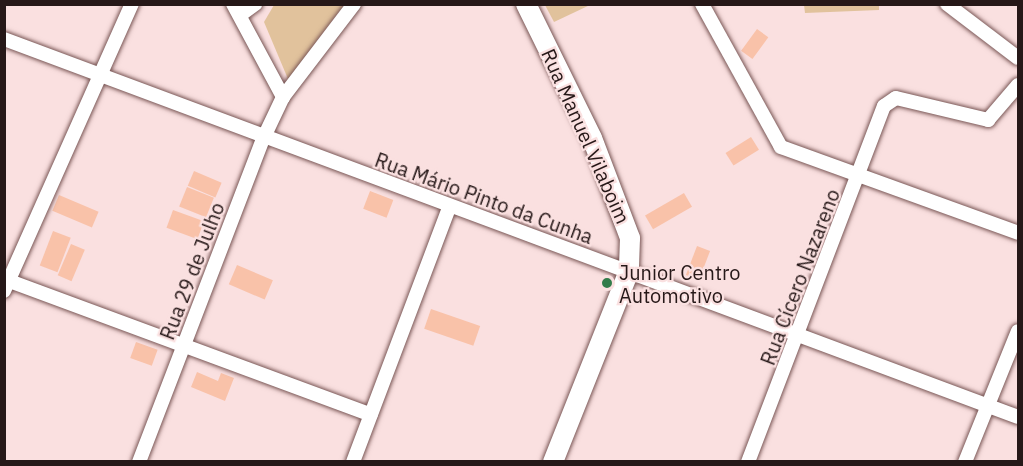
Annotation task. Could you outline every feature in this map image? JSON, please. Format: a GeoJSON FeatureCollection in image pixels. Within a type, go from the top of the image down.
{"type":"FeatureCollection","features":[{"type":"Feature","properties":{"kind":"main road","name":"Rua Manuel Vilaboim"},"geometry":{"type":"LineString","coordinates":[[526,4],[623,209],[629,271]]}},
{"type":"Feature","properties":{"kind":"main road"},"geometry":{"type":"LineString","coordinates":[[553,462],[629,271]]}},
{"type":"Feature","properties":{"kind":"street"},"geometry":{"type":"LineString","coordinates":[[132,4],[98,72],[6,284],[185,345],[370,415]]}},
{"type":"Feature","properties":{"kind":"street"},"geometry":{"type":"LineString","coordinates":[[255,4],[236,10],[283,96]]}},
{"type":"Feature","properties":{"kind":"street","name":"Rua 29 de Julho"},"geometry":{"type":"LineString","coordinates":[[139,462],[264,136],[283,96],[354,4]]}},
{"type":"Feature","properties":{"kind":"street"},"geometry":{"type":"LineString","coordinates":[[702,4],[774,140],[787,151],[1018,234]]}},
{"type":"Feature","properties":{"kind":"street"},"geometry":{"type":"LineString","coordinates":[[947,4],[1018,58]]}},
{"type":"Feature","properties":{"kind":"street","name":"Rua Mário Pinto da Cunha"},"geometry":{"type":"LineString","coordinates":[[4,39],[98,72],[449,208],[800,332],[1018,417]]}},
{"type":"Feature","properties":{"kind":"street","name":"Rua Cícero Nazareno"},"geometry":{"type":"LineString","coordinates":[[748,462],[860,177],[884,105],[896,98],[988,120],[1018,85]]}},
{"type":"Feature","properties":{"kind":"street"},"geometry":{"type":"LineString","coordinates":[[353,462],[449,208]]}},
{"type":"Feature","properties":{"kind":"street"},"geometry":{"type":"LineString","coordinates":[[965,462],[1018,331]]}},
{"type":"Feature","properties":{"kind":"shaded area"},"geometry":{"type":"Polygon","coordinates":[[[274,5],[344,5],[288,79],[264,22],[274,5]]]}},
{"type":"Feature","properties":{"kind":"shaded area"},"geometry":{"type":"Polygon","coordinates":[[[545,5],[590,5],[554,22],[545,5]]]}},
{"type":"Feature","properties":{"kind":"shaded area"},"geometry":{"type":"Polygon","coordinates":[[[804,5],[879,5],[879,10],[805,13],[804,5]]]}},
{"type":"Feature","properties":{"kind":"building"},"geometry":{"type":"Polygon","coordinates":[[[757,29],[768,37],[752,59],[741,51],[757,29]]]}},
{"type":"Feature","properties":{"kind":"building"},"geometry":{"type":"Polygon","coordinates":[[[751,137],[759,150],[734,166],[726,153],[751,137]]]}},
{"type":"Feature","properties":{"kind":"building"},"geometry":{"type":"Polygon","coordinates":[[[194,171],[222,183],[215,197],[188,186],[194,171]]]}},
{"type":"Feature","properties":{"kind":"building"},"geometry":{"type":"Polygon","coordinates":[[[187,187],[214,198],[206,217],[179,206],[187,187]]]}},
{"type":"Feature","properties":{"kind":"building"},"geometry":{"type":"Polygon","coordinates":[[[370,191],[393,200],[387,218],[363,209],[370,191]]]}},
{"type":"Feature","properties":{"kind":"building"},"geometry":{"type":"Polygon","coordinates":[[[684,193],[692,207],[653,229],[645,216],[684,193]]]}},
{"type":"Feature","properties":{"kind":"building"},"geometry":{"type":"Polygon","coordinates":[[[59,195],[99,212],[92,227],[52,211],[59,195]]]}},
{"type":"Feature","properties":{"kind":"building"},"geometry":{"type":"Polygon","coordinates":[[[173,210],[204,221],[198,239],[167,228],[173,210]]]}},
{"type":"Feature","properties":{"kind":"building"},"geometry":{"type":"Polygon","coordinates":[[[53,231],[71,238],[57,272],[40,266],[53,231]]]}},
{"type":"Feature","properties":{"kind":"building"},"geometry":{"type":"Polygon","coordinates":[[[71,244],[85,250],[72,281],[58,275],[71,244]]]}},
{"type":"Feature","properties":{"kind":"building"},"geometry":{"type":"Polygon","coordinates":[[[697,246],[710,251],[699,280],[686,275],[697,246]]]}},
{"type":"Feature","properties":{"kind":"building"},"geometry":{"type":"Polygon","coordinates":[[[237,265],[273,280],[265,300],[229,284],[237,265]]]}},
{"type":"Feature","properties":{"kind":"building"},"geometry":{"type":"Polygon","coordinates":[[[431,309],[480,326],[473,346],[424,329],[431,309]]]}},
{"type":"Feature","properties":{"kind":"building"},"geometry":{"type":"Polygon","coordinates":[[[136,342],[158,350],[152,366],[130,358],[136,342]]]}},
{"type":"Feature","properties":{"kind":"building"},"geometry":{"type":"Polygon","coordinates":[[[197,372],[218,381],[221,373],[234,378],[225,401],[191,387],[197,372]]]}},
{"type":"Feature","properties":{"kind":"place","name":"Junior Centro Automotivo"},"geometry":{"type":"Point","coordinates":[607,283]}}]}
